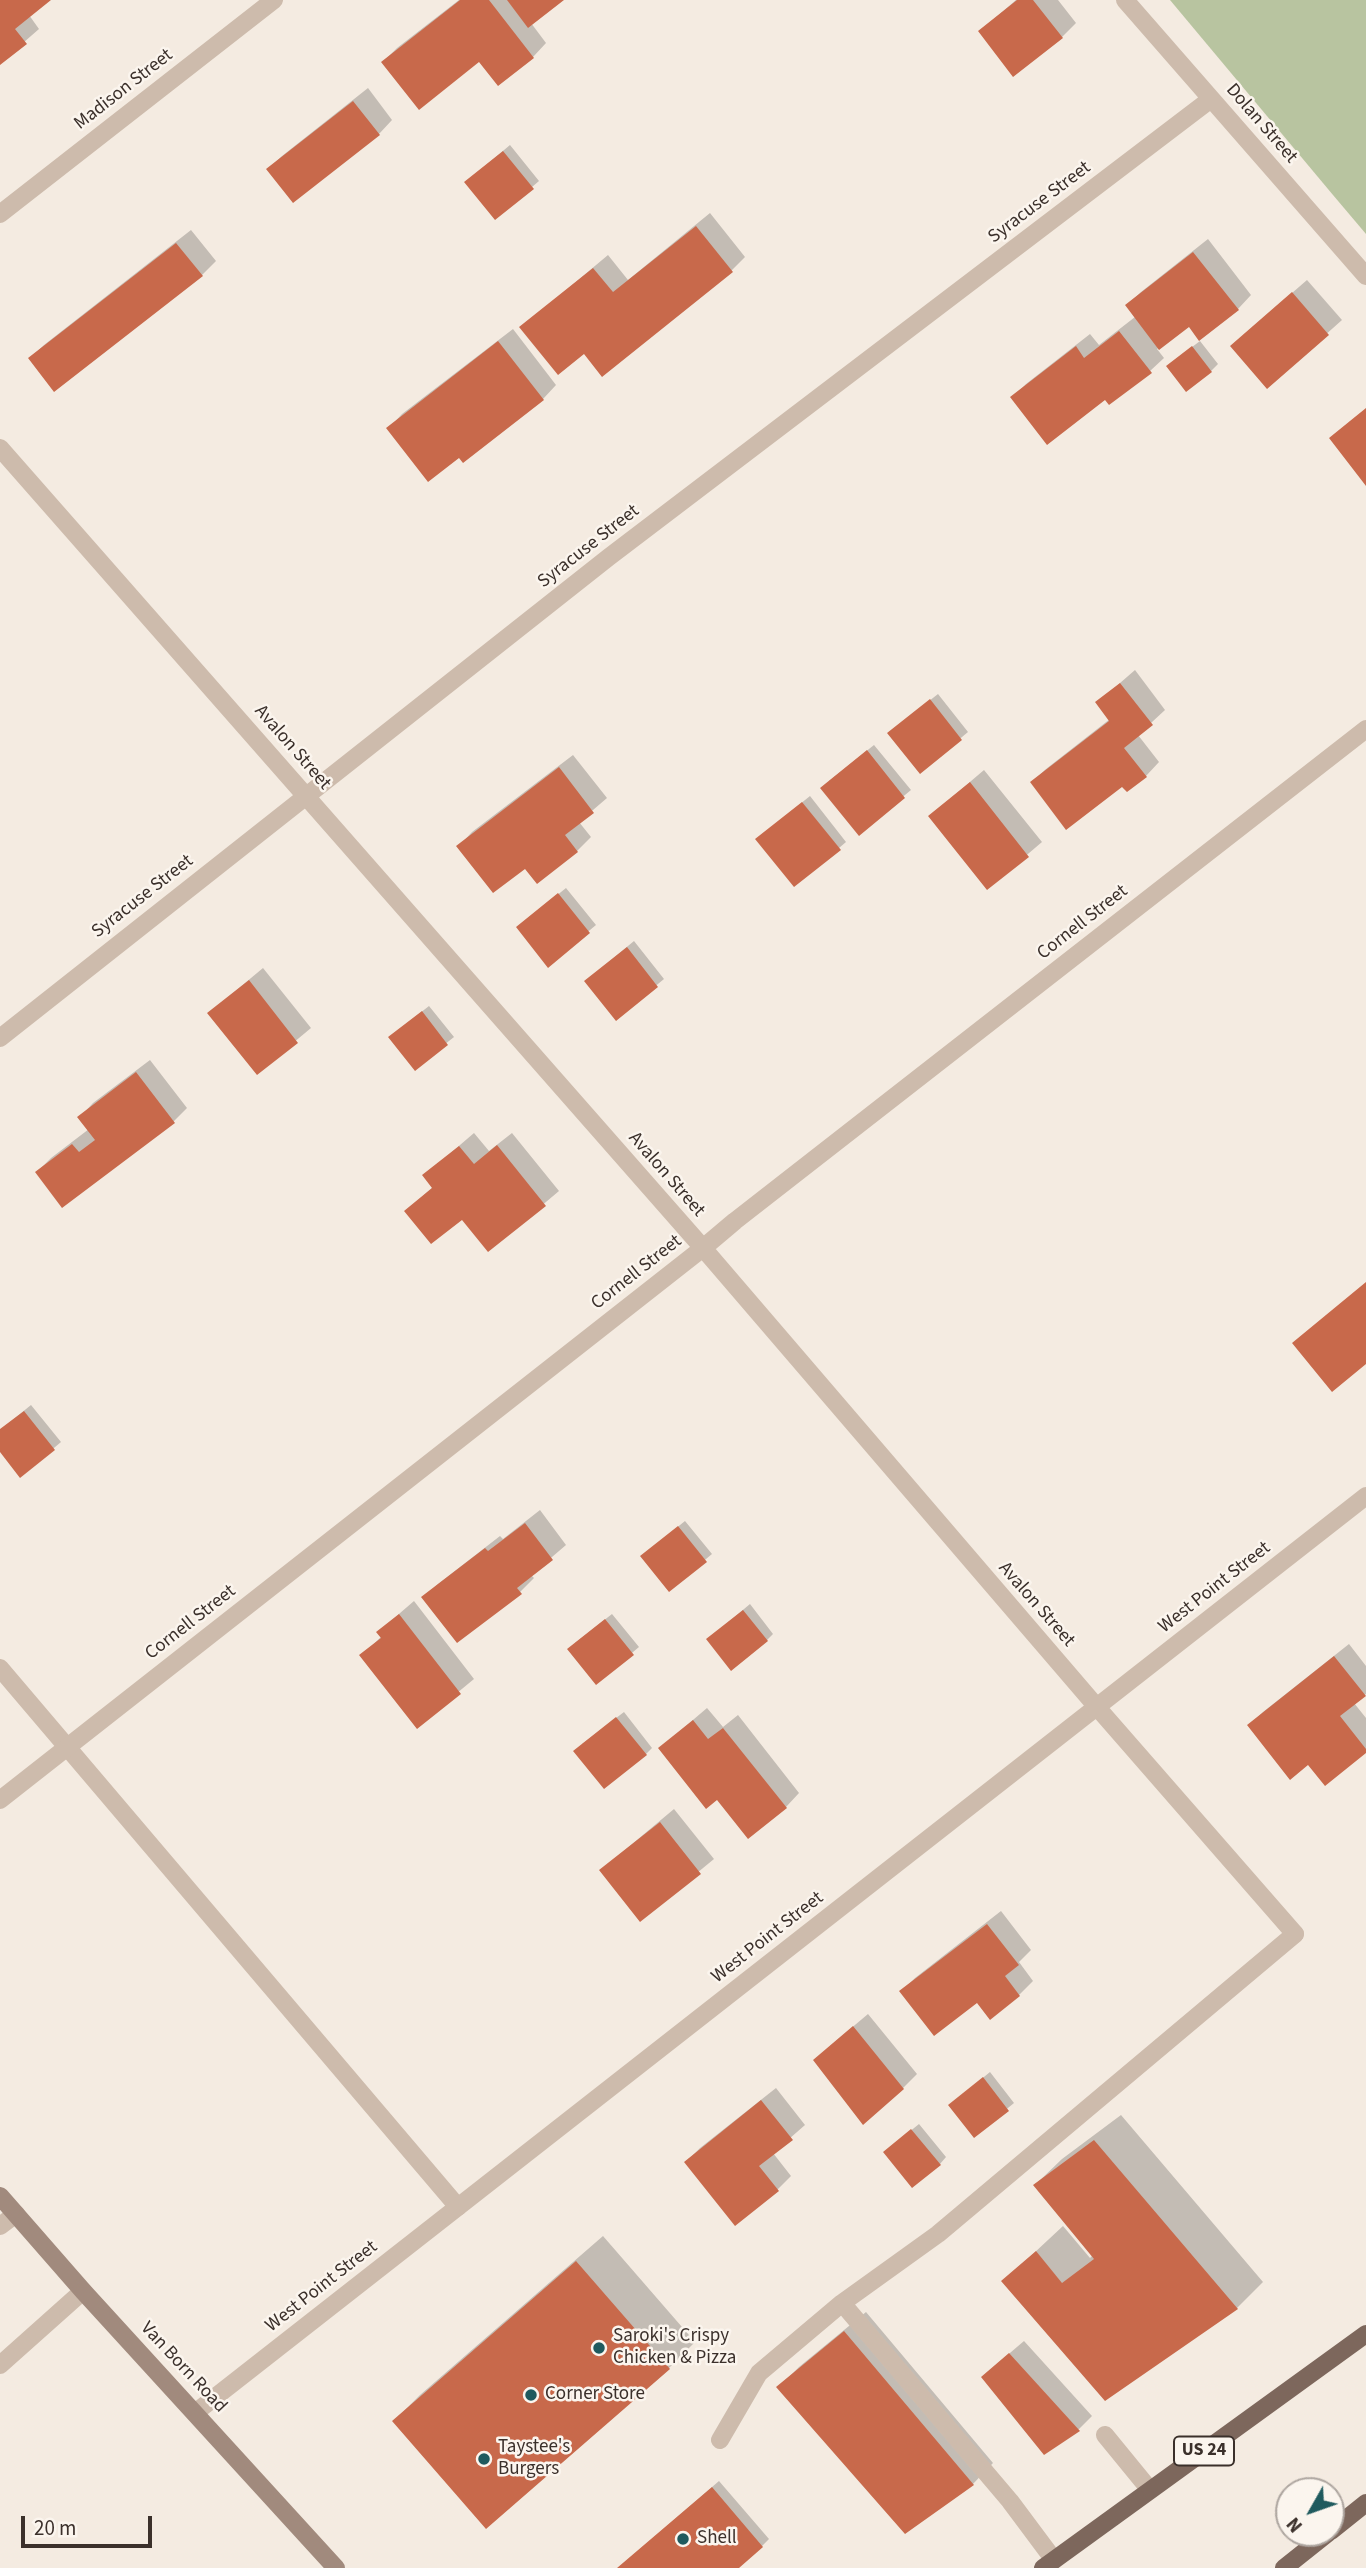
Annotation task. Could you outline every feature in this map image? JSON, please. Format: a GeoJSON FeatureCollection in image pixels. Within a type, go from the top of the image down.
{"type":"FeatureCollection","features":[{"type":"Feature","properties":{"kind":"main road","name":"Van Born Road"},"geometry":{"type":"LineString","coordinates":[[0,2196],[336,2568]]}},
{"type":"Feature","properties":{"kind":"main road","name":"US 24"},"geometry":{"type":"LineString","coordinates":[[1048,2564],[1366,2334]]}},
{"type":"Feature","properties":{"kind":"main road"},"geometry":{"type":"LineString","coordinates":[[1345,2519],[1366,2503]]}},
{"type":"Feature","properties":{"kind":"main road"},"geometry":{"type":"LineString","coordinates":[[1284,2568],[1310,2547]]}},
{"type":"Feature","properties":{"kind":"street","name":"Madison Street"},"geometry":{"type":"LineString","coordinates":[[0,214],[274,0]]}},
{"type":"Feature","properties":{"kind":"street","name":"Dolan Street"},"geometry":{"type":"LineString","coordinates":[[1125,0],[1366,276]]}},
{"type":"Feature","properties":{"kind":"street","name":"Syracuse Street"},"geometry":{"type":"LineString","coordinates":[[0,1038],[609,557],[1211,99]]}},
{"type":"Feature","properties":{"kind":"street","name":"Avalon Street"},"geometry":{"type":"LineString","coordinates":[[0,448],[703,1248],[1295,1934],[937,2234],[842,2303]]}},
{"type":"Feature","properties":{"kind":"street","name":"Cornell Street"},"geometry":{"type":"LineString","coordinates":[[0,1800],[703,1248],[735,1220],[1366,729]]}},
{"type":"Feature","properties":{"kind":"street","name":"West Point Street"},"geometry":{"type":"LineString","coordinates":[[196,2412],[1366,1496]]}},
{"type":"Feature","properties":{"kind":"street"},"geometry":{"type":"LineString","coordinates":[[0,1668],[458,2207]]}},
{"type":"Feature","properties":{"kind":"street"},"geometry":{"type":"LineString","coordinates":[[0,2226],[16,2214]]}},
{"type":"Feature","properties":{"kind":"street"},"geometry":{"type":"LineString","coordinates":[[0,2365],[83,2291]]}},
{"type":"Feature","properties":{"kind":"street"},"geometry":{"type":"LineString","coordinates":[[720,2440],[759,2373],[842,2303],[1010,2501],[1048,2564]]}},
{"type":"Feature","properties":{"kind":"street"},"geometry":{"type":"LineString","coordinates":[[1105,2435],[1150,2490]]}},
{"type":"Feature","properties":{"kind":"green space"},"geometry":{"type":"Polygon","coordinates":[[[1170,0],[1366,0],[1366,234],[1333,195],[1170,0]]]}},
{"type":"Feature","properties":{"kind":"building"},"geometry":{"type":"Polygon","coordinates":[[[0,0],[51,0],[15,29],[27,44],[0,65],[0,0]]]}},
{"type":"Feature","properties":{"kind":"building"},"geometry":{"type":"Polygon","coordinates":[[[460,0],[489,0],[534,58],[498,86],[479,62],[419,110],[381,62],[460,0]]]}},
{"type":"Feature","properties":{"kind":"building"},"geometry":{"type":"Polygon","coordinates":[[[507,0],[564,0],[528,28],[507,0]]]}},
{"type":"Feature","properties":{"kind":"building"},"geometry":{"type":"Polygon","coordinates":[[[1017,0],[1033,0],[1063,38],[1013,77],[978,31],[1017,0]]]}},
{"type":"Feature","properties":{"kind":"building"},"geometry":{"type":"Polygon","coordinates":[[[353,101],[380,135],[293,203],[266,169],[353,101]]]}},
{"type":"Feature","properties":{"kind":"building"},"geometry":{"type":"Polygon","coordinates":[[[503,151],[534,189],[495,220],[464,182],[503,151]]]}},
{"type":"Feature","properties":{"kind":"building"},"geometry":{"type":"Polygon","coordinates":[[[696,226],[733,272],[602,377],[584,354],[558,375],[519,327],[593,268],[613,292],[696,226]]]}},
{"type":"Feature","properties":{"kind":"building"},"geometry":{"type":"Polygon","coordinates":[[[176,243],[203,276],[54,392],[28,358],[176,243]]]}},
{"type":"Feature","properties":{"kind":"building"},"geometry":{"type":"Polygon","coordinates":[[[1193,252],[1239,310],[1199,341],[1189,327],[1159,350],[1125,305],[1193,252]]]}},
{"type":"Feature","properties":{"kind":"building"},"geometry":{"type":"Polygon","coordinates":[[[1292,292],[1329,335],[1267,389],[1230,346],[1292,292]]]}},
{"type":"Feature","properties":{"kind":"building"},"geometry":{"type":"Polygon","coordinates":[[[1119,331],[1152,373],[1109,405],[1105,400],[1047,445],[1010,397],[1076,346],[1084,358],[1119,331]]]}},
{"type":"Feature","properties":{"kind":"building"},"geometry":{"type":"Polygon","coordinates":[[[498,341],[544,400],[463,463],[459,458],[428,482],[386,428],[498,341]]]}},
{"type":"Feature","properties":{"kind":"building"},"geometry":{"type":"Polygon","coordinates":[[[1192,346],[1212,372],[1186,392],[1166,366],[1192,346]]]}},
{"type":"Feature","properties":{"kind":"building"},"geometry":{"type":"Polygon","coordinates":[[[1366,408],[1366,486],[1329,438],[1366,408]]]}},
{"type":"Feature","properties":{"kind":"building"},"geometry":{"type":"Polygon","coordinates":[[[1120,683],[1153,725],[1124,748],[1147,777],[1127,792],[1122,787],[1066,830],[1030,782],[1109,721],[1095,702],[1120,683]]]}},
{"type":"Feature","properties":{"kind":"building"},"geometry":{"type":"Polygon","coordinates":[[[930,699],[962,740],[920,774],[887,733],[930,699]]]}},
{"type":"Feature","properties":{"kind":"building"},"geometry":{"type":"Polygon","coordinates":[[[867,750],[905,798],[859,836],[820,788],[867,750]]]}},
{"type":"Feature","properties":{"kind":"building"},"geometry":{"type":"Polygon","coordinates":[[[559,767],[594,813],[565,835],[578,852],[537,884],[525,869],[493,893],[456,846],[559,767]]]}},
{"type":"Feature","properties":{"kind":"building"},"geometry":{"type":"Polygon","coordinates":[[[970,782],[1029,857],[987,890],[928,816],[970,782]]]}},
{"type":"Feature","properties":{"kind":"building"},"geometry":{"type":"Polygon","coordinates":[[[802,802],[841,850],[794,887],[755,839],[802,802]]]}},
{"type":"Feature","properties":{"kind":"building"},"geometry":{"type":"Polygon","coordinates":[[[558,893],[590,933],[548,968],[516,927],[558,893]]]}},
{"type":"Feature","properties":{"kind":"building"},"geometry":{"type":"Polygon","coordinates":[[[627,947],[658,987],[616,1021],[584,981],[627,947]]]}},
{"type":"Feature","properties":{"kind":"building"},"geometry":{"type":"Polygon","coordinates":[[[249,980],[298,1043],[257,1075],[207,1013],[249,980]]]}},
{"type":"Feature","properties":{"kind":"building"},"geometry":{"type":"Polygon","coordinates":[[[422,1011],[448,1045],[415,1071],[388,1037],[422,1011]]]}},
{"type":"Feature","properties":{"kind":"building"},"geometry":{"type":"Polygon","coordinates":[[[136,1072],[175,1123],[62,1208],[35,1172],[72,1144],[79,1152],[95,1140],[77,1117],[136,1072]]]}},
{"type":"Feature","properties":{"kind":"building"},"geometry":{"type":"Polygon","coordinates":[[[497,1145],[546,1206],[488,1252],[462,1220],[431,1244],[404,1211],[432,1188],[422,1175],[459,1146],[474,1164],[497,1145]]]}},
{"type":"Feature","properties":{"kind":"building"},"geometry":{"type":"Polygon","coordinates":[[[1366,1282],[1366,1364],[1332,1392],[1292,1343],[1366,1282]]]}},
{"type":"Feature","properties":{"kind":"building"},"geometry":{"type":"Polygon","coordinates":[[[24,1411],[55,1450],[20,1478],[0,1452],[0,1429],[24,1411]]]}},
{"type":"Feature","properties":{"kind":"building"},"geometry":{"type":"Polygon","coordinates":[[[525,1523],[553,1560],[517,1588],[522,1594],[457,1643],[421,1597],[485,1548],[488,1551],[525,1523]]]}},
{"type":"Feature","properties":{"kind":"building"},"geometry":{"type":"Polygon","coordinates":[[[678,1526],[707,1562],[669,1592],[640,1556],[678,1526]]]}},
{"type":"Feature","properties":{"kind":"building"},"geometry":{"type":"Polygon","coordinates":[[[743,1610],[768,1641],[731,1671],[706,1639],[743,1610]]]}},
{"type":"Feature","properties":{"kind":"building"},"geometry":{"type":"Polygon","coordinates":[[[399,1614],[461,1694],[417,1729],[359,1655],[381,1638],[376,1632],[399,1614]]]}},
{"type":"Feature","properties":{"kind":"building"},"geometry":{"type":"Polygon","coordinates":[[[605,1619],[634,1655],[596,1685],[567,1649],[605,1619]]]}},
{"type":"Feature","properties":{"kind":"building"},"geometry":{"type":"Polygon","coordinates":[[[1334,1656],[1366,1696],[1340,1716],[1366,1749],[1366,1753],[1325,1786],[1308,1765],[1290,1780],[1247,1725],[1334,1656]]]}},
{"type":"Feature","properties":{"kind":"building"},"geometry":{"type":"Polygon","coordinates":[[[616,1717],[647,1755],[604,1789],[573,1751],[616,1717]]]}},
{"type":"Feature","properties":{"kind":"building"},"geometry":{"type":"Polygon","coordinates":[[[693,1720],[708,1739],[723,1728],[787,1808],[748,1839],[717,1800],[706,1809],[658,1748],[693,1720]]]}},
{"type":"Feature","properties":{"kind":"building"},"geometry":{"type":"Polygon","coordinates":[[[660,1822],[701,1874],[640,1922],[599,1870],[660,1822]]]}},
{"type":"Feature","properties":{"kind":"building"},"geometry":{"type":"Polygon","coordinates":[[[987,1924],[1019,1965],[1005,1976],[1020,1996],[990,2020],[977,2003],[934,2036],[899,1991],[987,1924]]]}},
{"type":"Feature","properties":{"kind":"building"},"geometry":{"type":"Polygon","coordinates":[[[853,2026],[904,2089],[863,2125],[813,2060],[853,2026]]]}},
{"type":"Feature","properties":{"kind":"building"},"geometry":{"type":"Polygon","coordinates":[[[983,2077],[1009,2111],[974,2138],[948,2105],[983,2077]]]}},
{"type":"Feature","properties":{"kind":"building"},"geometry":{"type":"Polygon","coordinates":[[[761,2100],[793,2140],[759,2166],[779,2191],[735,2226],[684,2162],[761,2100]]]}},
{"type":"Feature","properties":{"kind":"building"},"geometry":{"type":"Polygon","coordinates":[[[911,2129],[941,2165],[912,2188],[883,2152],[911,2129]]]}},
{"type":"Feature","properties":{"kind":"building"},"geometry":{"type":"Polygon","coordinates":[[[1094,2140],[1238,2309],[1105,2401],[1001,2281],[1036,2251],[1062,2283],[1094,2259],[1033,2185],[1094,2140]]]}},
{"type":"Feature","properties":{"kind":"building","name":"Corner Store"},"geometry":{"type":"Polygon","coordinates":[[[576,2261],[670,2369],[486,2529],[392,2421],[576,2261]]]}},
{"type":"Feature","properties":{"kind":"building"},"geometry":{"type":"Polygon","coordinates":[[[844,2331],[974,2485],[905,2534],[776,2387],[844,2331]]]}},
{"type":"Feature","properties":{"kind":"building"},"geometry":{"type":"Polygon","coordinates":[[[1009,2353],[1080,2431],[1044,2455],[981,2377],[1009,2353]]]}},
{"type":"Feature","properties":{"kind":"building"},"geometry":{"type":"Polygon","coordinates":[[[712,2487],[763,2547],[739,2568],[617,2568],[712,2487]]]}},
{"type":"Feature","properties":{"kind":"place","name":"Saroki's Crispy Chicken & Pizza"},"geometry":{"type":"Point","coordinates":[599,2348]}},
{"type":"Feature","properties":{"kind":"place","name":"Corner Store"},"geometry":{"type":"Point","coordinates":[531,2395]}},
{"type":"Feature","properties":{"kind":"place","name":"Taystee's Burgers"},"geometry":{"type":"Point","coordinates":[484,2459]}},
{"type":"Feature","properties":{"kind":"place","name":"Shell"},"geometry":{"type":"Point","coordinates":[683,2539]}}]}
